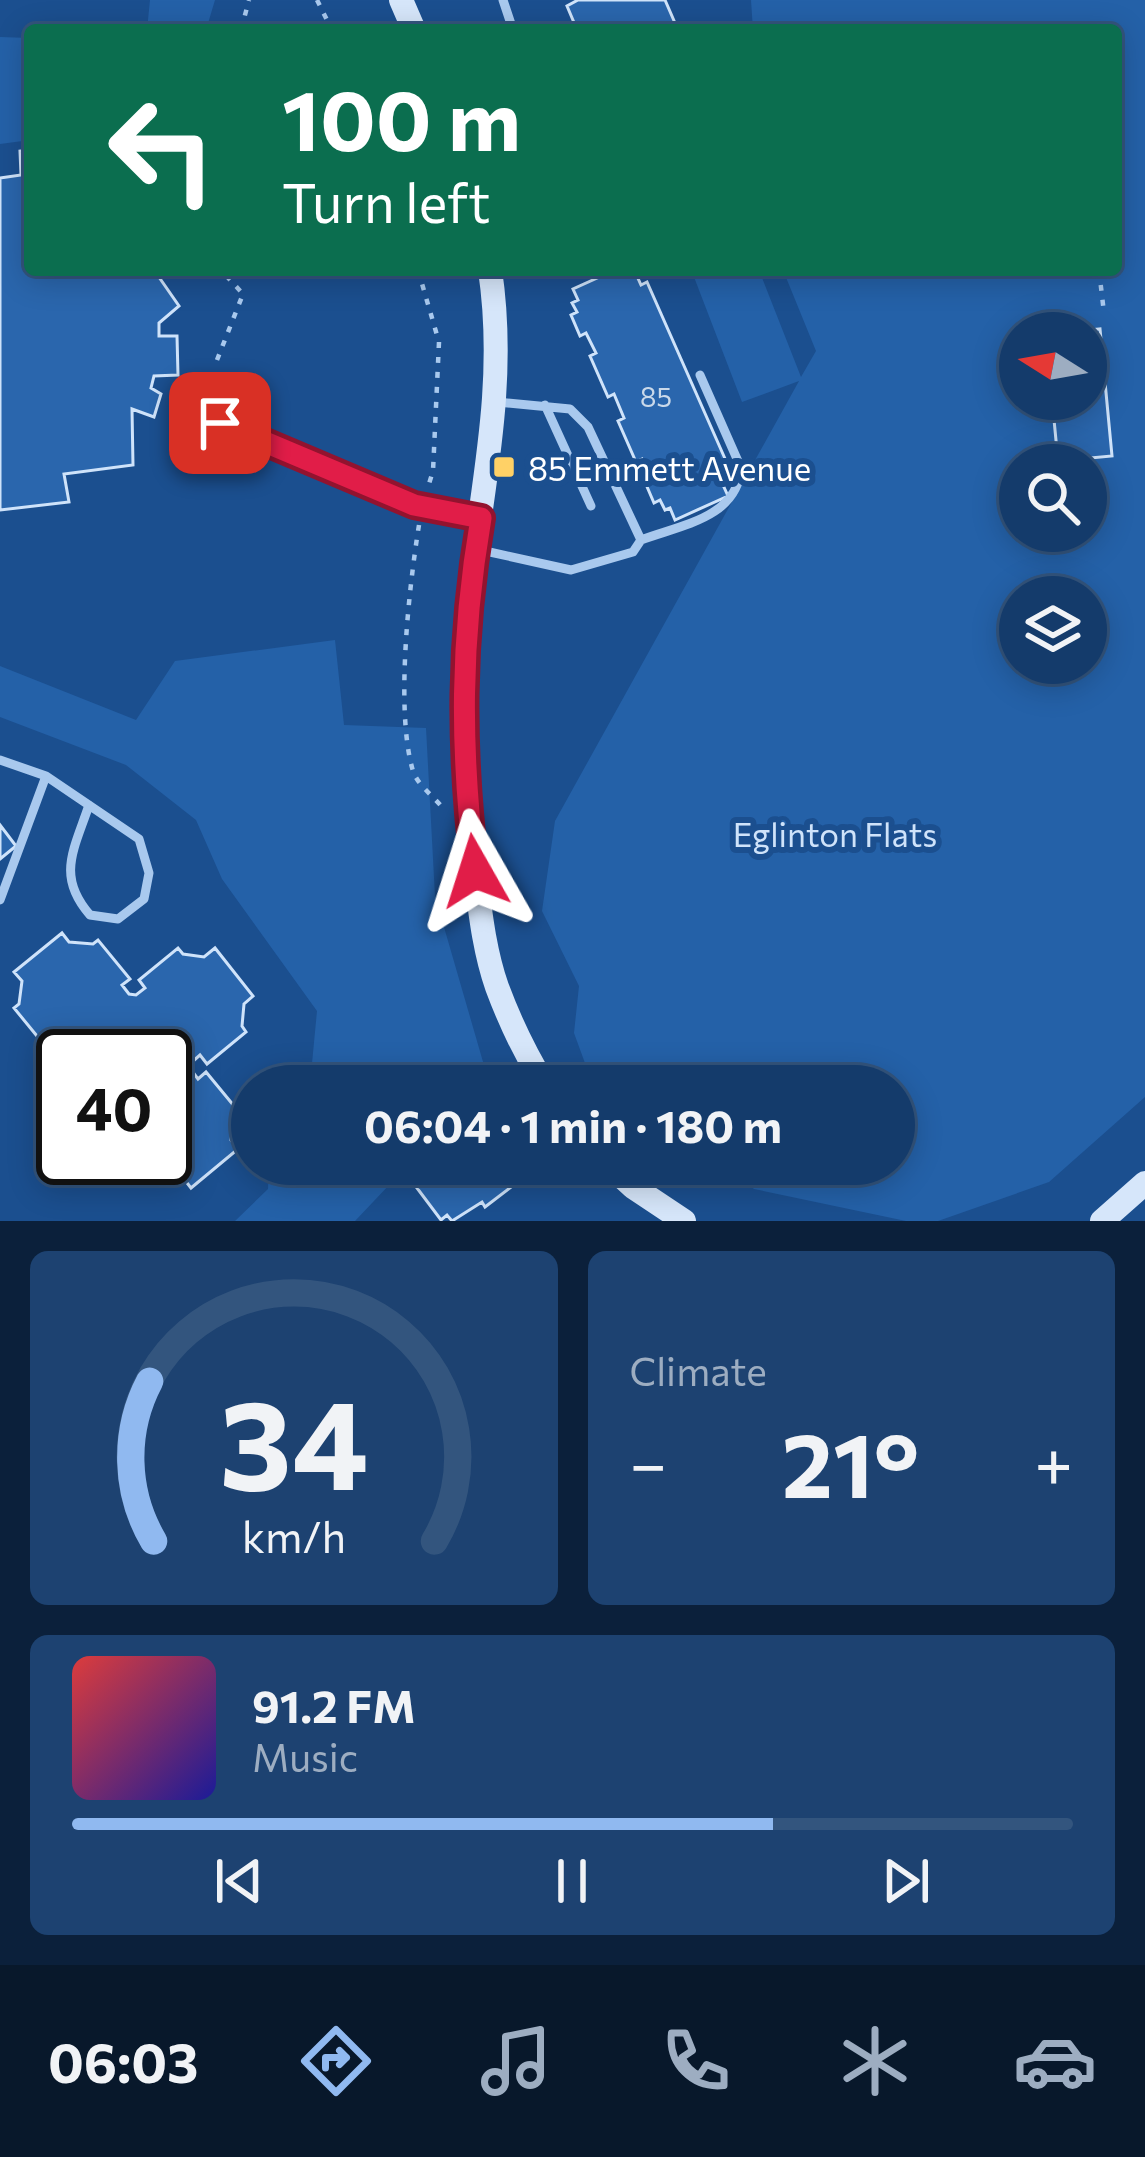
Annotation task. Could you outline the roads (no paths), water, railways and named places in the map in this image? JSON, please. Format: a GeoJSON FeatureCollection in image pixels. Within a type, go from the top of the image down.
{"type":"FeatureCollection","features":[{"type":"Feature","properties":{"kind":"street"},"geometry":{"type":"LineString","coordinates":[[491,276],[496,402],[465,626],[462,709],[478,896],[497,986],[533,1065]]}},
{"type":"Feature","properties":{"kind":"street"},"geometry":{"type":"LineString","coordinates":[[1102,1221],[1145,1183]]}},
{"type":"Feature","properties":{"kind":"street"},"geometry":{"type":"LineString","coordinates":[[631,1185],[684,1221]]}},
{"type":"Feature","properties":{"kind":"lane"},"geometry":{"type":"LineString","coordinates":[[476,548],[572,569],[633,551],[640,540],[721,511],[740,483],[741,468],[700,375]]}},
{"type":"Feature","properties":{"kind":"lane"},"geometry":{"type":"LineString","coordinates":[[496,402],[570,409],[588,427],[640,540]]}},
{"type":"Feature","properties":{"kind":"lane"},"geometry":{"type":"LineString","coordinates":[[545,405],[591,506]]}},
{"type":"Feature","properties":{"kind":"lane"},"geometry":{"type":"LineString","coordinates":[[220,423],[422,506],[481,518]]}},
{"type":"Feature","properties":{"kind":"lane"},"geometry":{"type":"LineString","coordinates":[[0,760],[46,776],[111,816],[139,839],[149,873],[144,899],[118,920],[90,915],[74,896],[68,872],[89,805]]}},
{"type":"Feature","properties":{"kind":"lane"},"geometry":{"type":"LineString","coordinates":[[0,900],[46,776]]}},
{"type":"Feature","properties":{"kind":"place","name":"85 Emmett Avenue"},"geometry":{"type":"Point","coordinates":[504,467]}},
{"type":"Feature","properties":{"kind":"park label","name":"Eglinton Flats"},"geometry":{"type":"Point","coordinates":[835,833]}}]}
